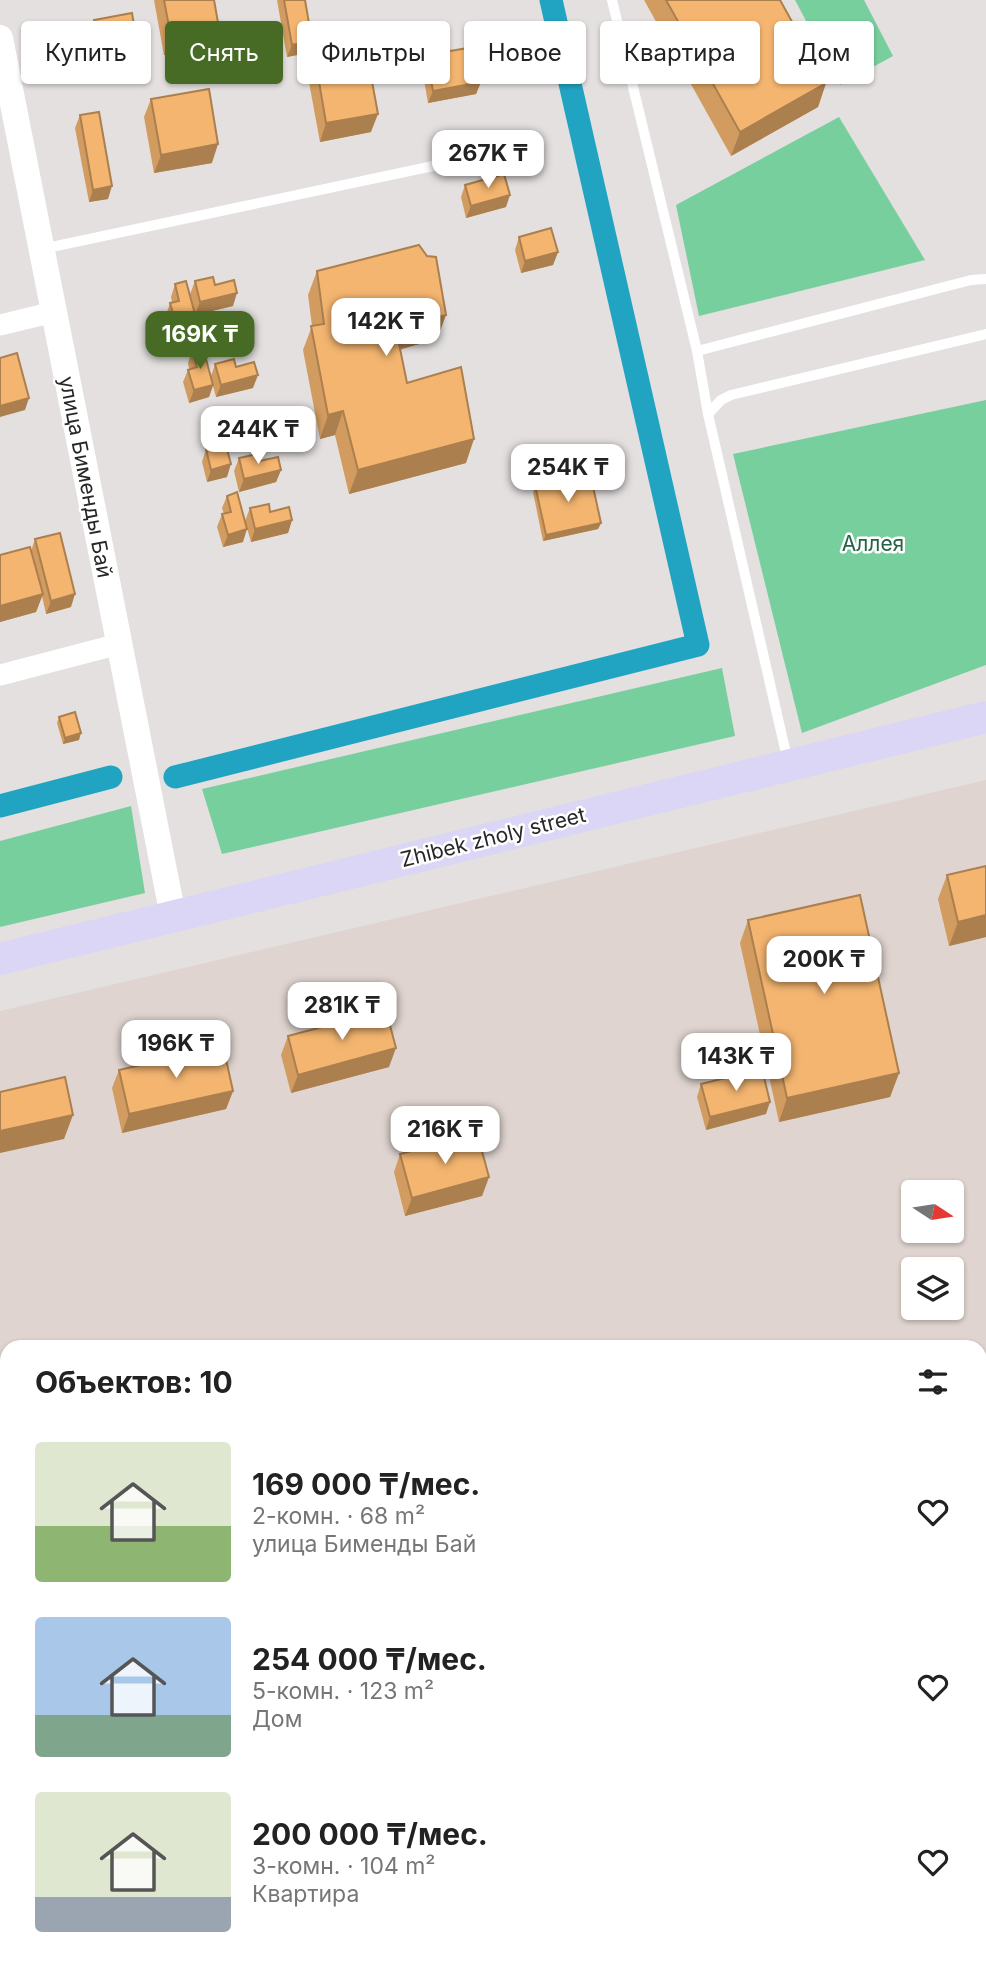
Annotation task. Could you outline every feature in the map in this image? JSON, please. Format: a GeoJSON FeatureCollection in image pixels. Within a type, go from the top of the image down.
{"type":"FeatureCollection","features":[{"type":"Feature","properties":{"kind":"main road","name":"Zhibek zholy street"},"geometry":{"type":"LineString","coordinates":[[0,959],[986,717]]}},
{"type":"Feature","properties":{"kind":"street","name":"улица Бименды Бай"},"geometry":{"type":"LineString","coordinates":[[0,38],[173,916]]}},
{"type":"Feature","properties":{"kind":"street"},"geometry":{"type":"LineString","coordinates":[[0,325],[54,312]]}},
{"type":"Feature","properties":{"kind":"street"},"geometry":{"type":"LineString","coordinates":[[0,675],[119,645]]}},
{"type":"Feature","properties":{"kind":"lane"},"geometry":{"type":"LineString","coordinates":[[612,0],[697,351],[708,414],[789,764]]}},
{"type":"Feature","properties":{"kind":"lane"},"geometry":{"type":"LineString","coordinates":[[42,249],[433,166]]}},
{"type":"Feature","properties":{"kind":"lane"},"geometry":{"type":"LineString","coordinates":[[697,351],[971,280],[986,279]]}},
{"type":"Feature","properties":{"kind":"lane"},"geometry":{"type":"LineString","coordinates":[[708,414],[731,394],[986,334]]}},
{"type":"Feature","properties":{"kind":"shaded area"},"geometry":{"type":"Polygon","coordinates":[[[986,780],[986,1340],[0,1340],[0,1011],[986,780]]]}},
{"type":"Feature","properties":{"kind":"green space"},"geometry":{"type":"Polygon","coordinates":[[[795,0],[864,0],[893,56],[874,66],[874,21],[806,21],[795,0]]]}},
{"type":"Feature","properties":{"kind":"green space"},"geometry":{"type":"Polygon","coordinates":[[[839,117],[925,260],[699,316],[676,205],[839,117]]]}},
{"type":"Feature","properties":{"kind":"green space","name":"Аллея"},"geometry":{"type":"Polygon","coordinates":[[[986,400],[986,665],[802,733],[733,454],[986,400]]]}},
{"type":"Feature","properties":{"kind":"green space"},"geometry":{"type":"Polygon","coordinates":[[[722,668],[735,736],[222,854],[202,789],[722,668]]]}},
{"type":"Feature","properties":{"kind":"green space"},"geometry":{"type":"Polygon","coordinates":[[[131,806],[145,893],[0,927],[0,841],[131,806]]]}},
{"type":"Feature","properties":{"kind":"building"},"geometry":{"type":"Polygon","coordinates":[[[164,0],[214,0],[218,21],[168,21],[164,0]]]}},
{"type":"Feature","properties":{"kind":"building"},"geometry":{"type":"Polygon","coordinates":[[[284,0],[305,0],[309,21],[297,21],[297,44],[292,45],[284,0]]]}},
{"type":"Feature","properties":{"kind":"building"},"geometry":{"type":"Polygon","coordinates":[[[666,0],[780,0],[792,21],[774,21],[774,84],[824,84],[740,132],[713,84],[760,84],[760,21],[678,21],[666,0]]]}},
{"type":"Feature","properties":{"kind":"building"},"geometry":{"type":"Polygon","coordinates":[[[132,13],[133,21],[94,21],[132,13]]]}},
{"type":"Feature","properties":{"kind":"building"},"geometry":{"type":"Polygon","coordinates":[[[464,49],[464,84],[470,84],[433,91],[432,84],[450,84],[450,51],[464,49]]]}},
{"type":"Feature","properties":{"kind":"building"},"geometry":{"type":"Polygon","coordinates":[[[319,84],[372,84],[378,114],[326,123],[319,84]]]}},
{"type":"Feature","properties":{"kind":"building"},"geometry":{"type":"Polygon","coordinates":[[[209,89],[218,144],[161,155],[151,99],[209,89]]]}},
{"type":"Feature","properties":{"kind":"building"},"geometry":{"type":"Polygon","coordinates":[[[99,112],[112,186],[93,190],[80,115],[99,112]]]}},
{"type":"Feature","properties":{"kind":"building"},"geometry":{"type":"Polygon","coordinates":[[[504,174],[510,195],[471,206],[465,185],[504,174]]]}},
{"type":"Feature","properties":{"kind":"building"},"geometry":{"type":"Polygon","coordinates":[[[551,228],[558,252],[525,261],[519,237],[551,228]]]}},
{"type":"Feature","properties":{"kind":"building"},"geometry":{"type":"Polygon","coordinates":[[[419,245],[427,256],[436,257],[446,315],[396,329],[407,383],[461,367],[474,439],[358,470],[343,411],[328,415],[311,326],[324,324],[317,271],[419,245]]]}},
{"type":"Feature","properties":{"kind":"building"},"geometry":{"type":"Polygon","coordinates":[[[213,277],[215,285],[234,280],[237,293],[200,302],[195,281],[213,277]]]}},
{"type":"Feature","properties":{"kind":"building"},"geometry":{"type":"Polygon","coordinates":[[[186,281],[196,318],[176,324],[170,303],[179,301],[175,284],[186,281]]]}},
{"type":"Feature","properties":{"kind":"building"},"geometry":{"type":"Polygon","coordinates":[[[224,319],[226,326],[244,322],[248,335],[211,344],[205,323],[224,319]]]}},
{"type":"Feature","properties":{"kind":"building"},"geometry":{"type":"Polygon","coordinates":[[[203,348],[213,385],[194,390],[188,370],[197,367],[192,351],[203,348]]]}},
{"type":"Feature","properties":{"kind":"building"},"geometry":{"type":"Polygon","coordinates":[[[17,353],[29,398],[0,406],[0,358],[17,353]]]}},
{"type":"Feature","properties":{"kind":"building"},"geometry":{"type":"Polygon","coordinates":[[[234,359],[236,367],[254,362],[258,375],[221,385],[215,364],[234,359]]]}},
{"type":"Feature","properties":{"kind":"building"},"geometry":{"type":"Polygon","coordinates":[[[246,412],[248,420],[267,415],[270,428],[233,438],[228,417],[246,412]]]}},
{"type":"Feature","properties":{"kind":"building"},"geometry":{"type":"Polygon","coordinates":[[[221,427],[231,464],[211,470],[206,449],[215,447],[211,430],[221,427]]]}},
{"type":"Feature","properties":{"kind":"building"},"geometry":{"type":"Polygon","coordinates":[[[257,454],[259,461],[278,457],[281,470],[244,479],[239,458],[257,454]]]}},
{"type":"Feature","properties":{"kind":"building"},"geometry":{"type":"Polygon","coordinates":[[[590,473],[601,523],[546,535],[535,485],[590,473]]]}},
{"type":"Feature","properties":{"kind":"building"},"geometry":{"type":"Polygon","coordinates":[[[237,492],[247,529],[228,535],[222,514],[231,512],[227,496],[237,492]]]}},
{"type":"Feature","properties":{"kind":"building"},"geometry":{"type":"Polygon","coordinates":[[[269,504],[270,512],[289,507],[292,520],[255,529],[250,508],[269,504]]]}},
{"type":"Feature","properties":{"kind":"building"},"geometry":{"type":"Polygon","coordinates":[[[60,533],[75,594],[51,601],[35,539],[60,533]]]}},
{"type":"Feature","properties":{"kind":"building"},"geometry":{"type":"Polygon","coordinates":[[[30,547],[43,594],[0,606],[0,555],[30,547]]]}},
{"type":"Feature","properties":{"kind":"building"},"geometry":{"type":"Polygon","coordinates":[[[75,712],[81,733],[65,738],[59,717],[75,712]]]}},
{"type":"Feature","properties":{"kind":"building"},"geometry":{"type":"Polygon","coordinates":[[[986,866],[986,915],[958,922],[947,875],[986,866]]]}},
{"type":"Feature","properties":{"kind":"building"},"geometry":{"type":"Polygon","coordinates":[[[860,895],[899,1073],[787,1098],[748,920],[860,895]]]}},
{"type":"Feature","properties":{"kind":"building"},"geometry":{"type":"Polygon","coordinates":[[[386,1010],[396,1048],[298,1075],[288,1036],[386,1010]]]}},
{"type":"Feature","properties":{"kind":"building"},"geometry":{"type":"Polygon","coordinates":[[[223,1046],[233,1091],[129,1114],[119,1070],[223,1046]]]}},
{"type":"Feature","properties":{"kind":"building"},"geometry":{"type":"Polygon","coordinates":[[[762,1069],[770,1102],[710,1117],[701,1084],[762,1069]]]}},
{"type":"Feature","properties":{"kind":"building"},"geometry":{"type":"Polygon","coordinates":[[[65,1077],[73,1115],[0,1131],[0,1092],[65,1077]]]}},
{"type":"Feature","properties":{"kind":"building"},"geometry":{"type":"Polygon","coordinates":[[[477,1133],[489,1177],[412,1198],[400,1154],[477,1133]]]}},
{"type":"Feature","properties":{"kind":"waterway"},"geometry":{"type":"LineString","coordinates":[[175,777],[698,645],[551,0]]}},
{"type":"Feature","properties":{"kind":"waterway"},"geometry":{"type":"LineString","coordinates":[[0,806],[111,777]]}}]}
